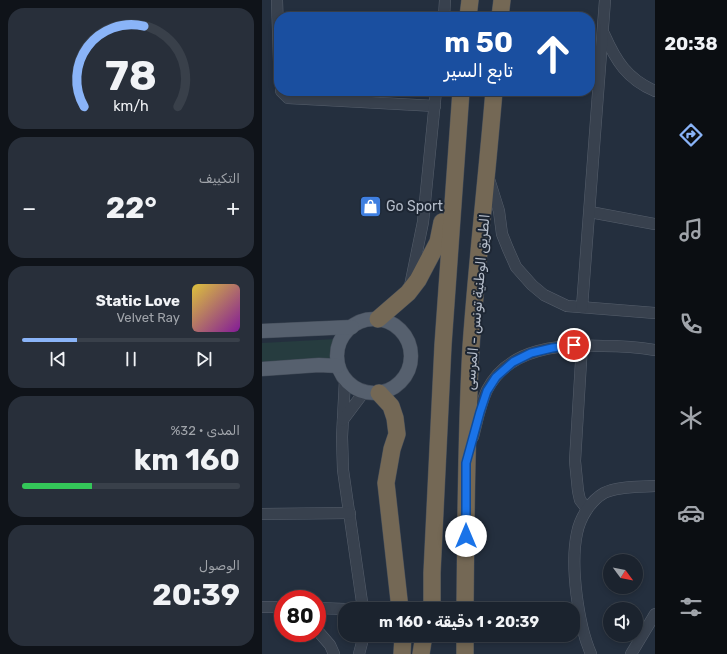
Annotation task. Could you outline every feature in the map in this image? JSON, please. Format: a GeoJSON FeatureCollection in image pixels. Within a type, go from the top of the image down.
{"type":"FeatureCollection","features":[{"type":"Feature","properties":{"kind":"highway"},"geometry":{"type":"LineString","coordinates":[[465,0],[466,12]]}},
{"type":"Feature","properties":{"kind":"highway"},"geometry":{"type":"LineString","coordinates":[[468,12],[470,0]]}},
{"type":"Feature","properties":{"kind":"highway"},"geometry":{"type":"LineString","coordinates":[[501,12],[502,0]]}},
{"type":"Feature","properties":{"kind":"highway","name":"الطريق الوطنية تونس - المرسى"},"geometry":{"type":"LineString","coordinates":[[432,602],[442,345],[461,96]]}},
{"type":"Feature","properties":{"kind":"highway","name":"الطريق الوطنية تونس - المرسى"},"geometry":{"type":"LineString","coordinates":[[465,602],[466,463],[471,346],[488,173],[494,96]]}},
{"type":"Feature","properties":{"kind":"highway"},"geometry":{"type":"LineString","coordinates":[[378,319],[408,293],[422,274],[438,242],[460,112]]}},
{"type":"Feature","properties":{"kind":"highway"},"geometry":{"type":"LineString","coordinates":[[372,392],[391,406],[395,418],[396,434],[386,483],[399,602]]}},
{"type":"Feature","properties":{"kind":"highway"},"geometry":{"type":"LineString","coordinates":[[429,602],[432,573]]}},
{"type":"Feature","properties":{"kind":"highway"},"geometry":{"type":"LineString","coordinates":[[402,654],[403,642]]}},
{"type":"Feature","properties":{"kind":"highway"},"geometry":{"type":"LineString","coordinates":[[421,654],[423,642]]}},
{"type":"Feature","properties":{"kind":"highway"},"geometry":{"type":"LineString","coordinates":[[432,642],[432,654]]}},
{"type":"Feature","properties":{"kind":"highway"},"geometry":{"type":"LineString","coordinates":[[465,642],[465,654]]}},
{"type":"Feature","properties":{"kind":"main road"},"geometry":{"type":"LineString","coordinates":[[378,319],[396,326],[403,333],[408,341],[410,360],[408,370],[403,378],[392,388],[372,392],[354,387],[345,379],[338,366],[337,351],[345,333],[352,327],[360,322],[378,319]]}},
{"type":"Feature","properties":{"kind":"main road"},"geometry":{"type":"LineString","coordinates":[[262,331],[352,327]]}},
{"type":"Feature","properties":{"kind":"main road"},"geometry":{"type":"LineString","coordinates":[[262,369],[319,365],[338,366]]}},
{"type":"Feature","properties":{"kind":"street"},"geometry":{"type":"LineString","coordinates":[[277,0],[277,12]]}},
{"type":"Feature","properties":{"kind":"street"},"geometry":{"type":"LineString","coordinates":[[444,12],[445,0]]}},
{"type":"Feature","properties":{"kind":"street"},"geometry":{"type":"LineString","coordinates":[[582,308],[605,0]]}},
{"type":"Feature","properties":{"kind":"street"},"geometry":{"type":"LineString","coordinates":[[603,32],[613,54],[625,72],[642,86],[655,91]]}},
{"type":"Feature","properties":{"kind":"street"},"geometry":{"type":"LineString","coordinates":[[286,96],[288,98],[434,106]]}},
{"type":"Feature","properties":{"kind":"street"},"geometry":{"type":"LineString","coordinates":[[408,293],[423,222],[435,96]]}},
{"type":"Feature","properties":{"kind":"street"},"geometry":{"type":"LineString","coordinates":[[488,173],[499,211],[502,234],[516,267],[532,285],[544,295],[566,306],[655,313]]}},
{"type":"Feature","properties":{"kind":"street"},"geometry":{"type":"LineString","coordinates":[[590,212],[655,224]]}},
{"type":"Feature","properties":{"kind":"street"},"geometry":{"type":"LineString","coordinates":[[466,463],[487,391],[496,377],[513,362],[531,353],[552,348],[582,345],[636,347],[655,350]]}},
{"type":"Feature","properties":{"kind":"street"},"geometry":{"type":"LineString","coordinates":[[582,345],[575,461],[580,500],[587,509]]}},
{"type":"Feature","properties":{"kind":"street"},"geometry":{"type":"LineString","coordinates":[[345,379],[342,437],[343,470],[363,602]]}},
{"type":"Feature","properties":{"kind":"street"},"geometry":{"type":"LineString","coordinates":[[343,420],[372,392]]}},
{"type":"Feature","properties":{"kind":"street"},"geometry":{"type":"LineString","coordinates":[[591,654],[580,616],[576,584],[574,555],[577,532],[587,509],[594,500],[604,493],[622,488],[655,486]]}},
{"type":"Feature","properties":{"kind":"street"},"geometry":{"type":"LineString","coordinates":[[262,514],[350,513]]}},
{"type":"Feature","properties":{"kind":"street"},"geometry":{"type":"LineString","coordinates":[[262,607],[274,607]]}},
{"type":"Feature","properties":{"kind":"street"},"geometry":{"type":"LineString","coordinates":[[326,608],[338,609]]}},
{"type":"Feature","properties":{"kind":"street"},"geometry":{"type":"LineString","coordinates":[[631,654],[655,614]]}},
{"type":"Feature","properties":{"kind":"street"},"geometry":{"type":"LineString","coordinates":[[326,640],[334,654]]}},
{"type":"Feature","properties":{"kind":"street"},"geometry":{"type":"LineString","coordinates":[[359,654],[362,642]]}},
{"type":"Feature","properties":{"kind":"green space"},"geometry":{"type":"Polygon","coordinates":[[[336,339],[337,362],[262,366],[262,343],[336,339]]]}},
{"type":"Feature","properties":{"kind":"place","name":"Go Sport"},"geometry":{"type":"Point","coordinates":[370,206]}},
{"type":"Feature","properties":{"kind":"route"},"geometry":{"type":"LineString","coordinates":[[466,536],[466,463],[487,391],[496,377],[513,362],[531,353],[574,345]]}}]}
